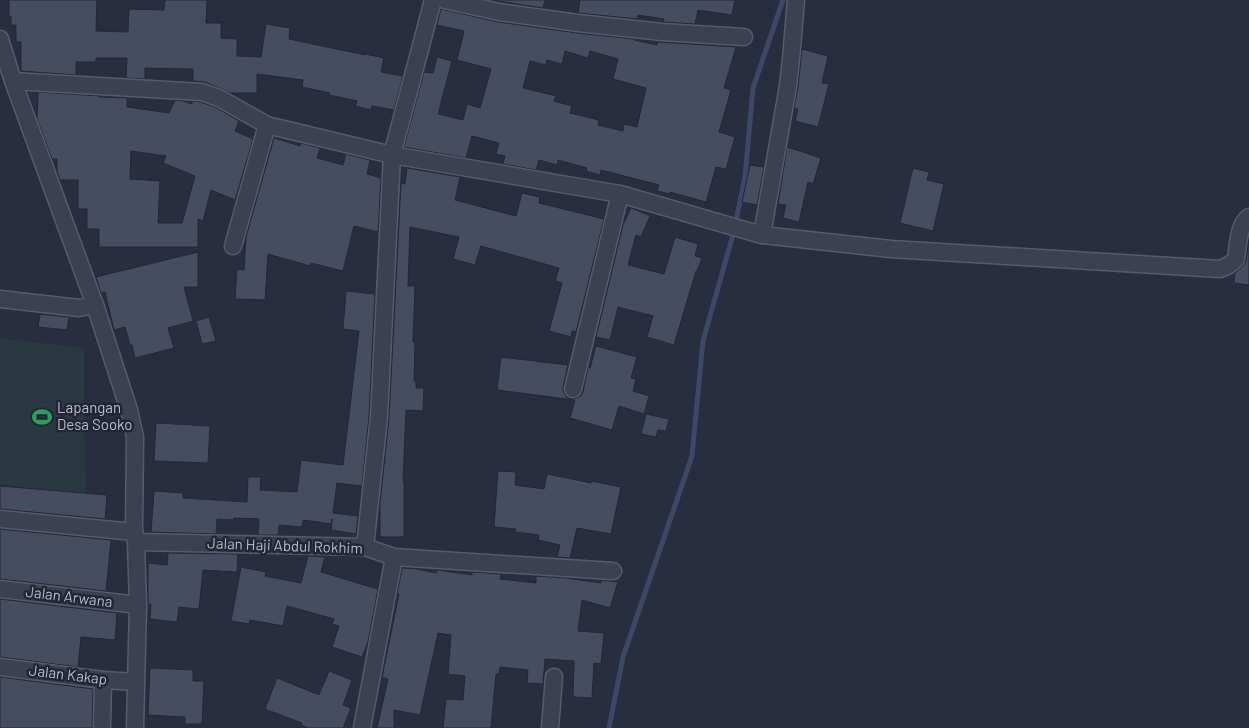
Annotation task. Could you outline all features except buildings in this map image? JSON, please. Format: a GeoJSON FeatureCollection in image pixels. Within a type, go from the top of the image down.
{"type":"FeatureCollection","features":[{"type":"Feature","properties":{"kind":"street"},"geometry":{"type":"LineString","coordinates":[[365,548],[379,417],[392,155],[433,0]]}},
{"type":"Feature","properties":{"kind":"street"},"geometry":{"type":"LineString","coordinates":[[445,0],[499,12],[578,23],[662,32],[744,37]]}},
{"type":"Feature","properties":{"kind":"street"},"geometry":{"type":"LineString","coordinates":[[762,235],[788,86],[796,0]]}},
{"type":"Feature","properties":{"kind":"street"},"geometry":{"type":"LineString","coordinates":[[0,39],[13,81],[95,305],[136,437],[135,537],[138,605],[135,728]]}},
{"type":"Feature","properties":{"kind":"street"},"geometry":{"type":"LineString","coordinates":[[13,81],[202,92],[219,98],[267,125],[392,155],[620,194],[762,235],[891,249],[1220,269],[1233,264],[1236,259],[1241,225],[1249,218]]}},
{"type":"Feature","properties":{"kind":"street"},"geometry":{"type":"LineString","coordinates":[[233,246],[267,125]]}},
{"type":"Feature","properties":{"kind":"street"},"geometry":{"type":"LineString","coordinates":[[573,389],[620,194]]}},
{"type":"Feature","properties":{"kind":"street"},"geometry":{"type":"LineString","coordinates":[[0,299],[79,308],[95,305]]}},
{"type":"Feature","properties":{"kind":"street","name":"Jalan Haji Abdul Rokhim"},"geometry":{"type":"LineString","coordinates":[[0,519],[135,537],[365,548],[394,557],[613,571]]}},
{"type":"Feature","properties":{"kind":"street"},"geometry":{"type":"LineString","coordinates":[[362,728],[394,557]]}},
{"type":"Feature","properties":{"kind":"street","name":"Jalan Arwana"},"geometry":{"type":"LineString","coordinates":[[0,589],[138,605]]}},
{"type":"Feature","properties":{"kind":"street","name":"Jalan Kakap"},"geometry":{"type":"LineString","coordinates":[[0,667],[103,680],[136,682]]}},
{"type":"Feature","properties":{"kind":"street"},"geometry":{"type":"LineString","coordinates":[[550,728],[554,677]]}},
{"type":"Feature","properties":{"kind":"street"},"geometry":{"type":"LineString","coordinates":[[102,728],[103,680]]}},
{"type":"Feature","properties":{"kind":"shaded area","name":"Lapangan Desa Sooko"},"geometry":{"type":"Polygon","coordinates":[[[0,338],[84,348],[85,494],[0,485],[0,338]]]}},
{"type":"Feature","properties":{"kind":"waterway"},"geometry":{"type":"LineString","coordinates":[[609,728],[623,657],[692,456],[703,341],[734,231],[745,177],[753,88],[783,0]]}},
{"type":"Feature","properties":{"kind":"place","name":"Lapangan Desa Sooko"},"geometry":{"type":"Point","coordinates":[42,417]}}]}
